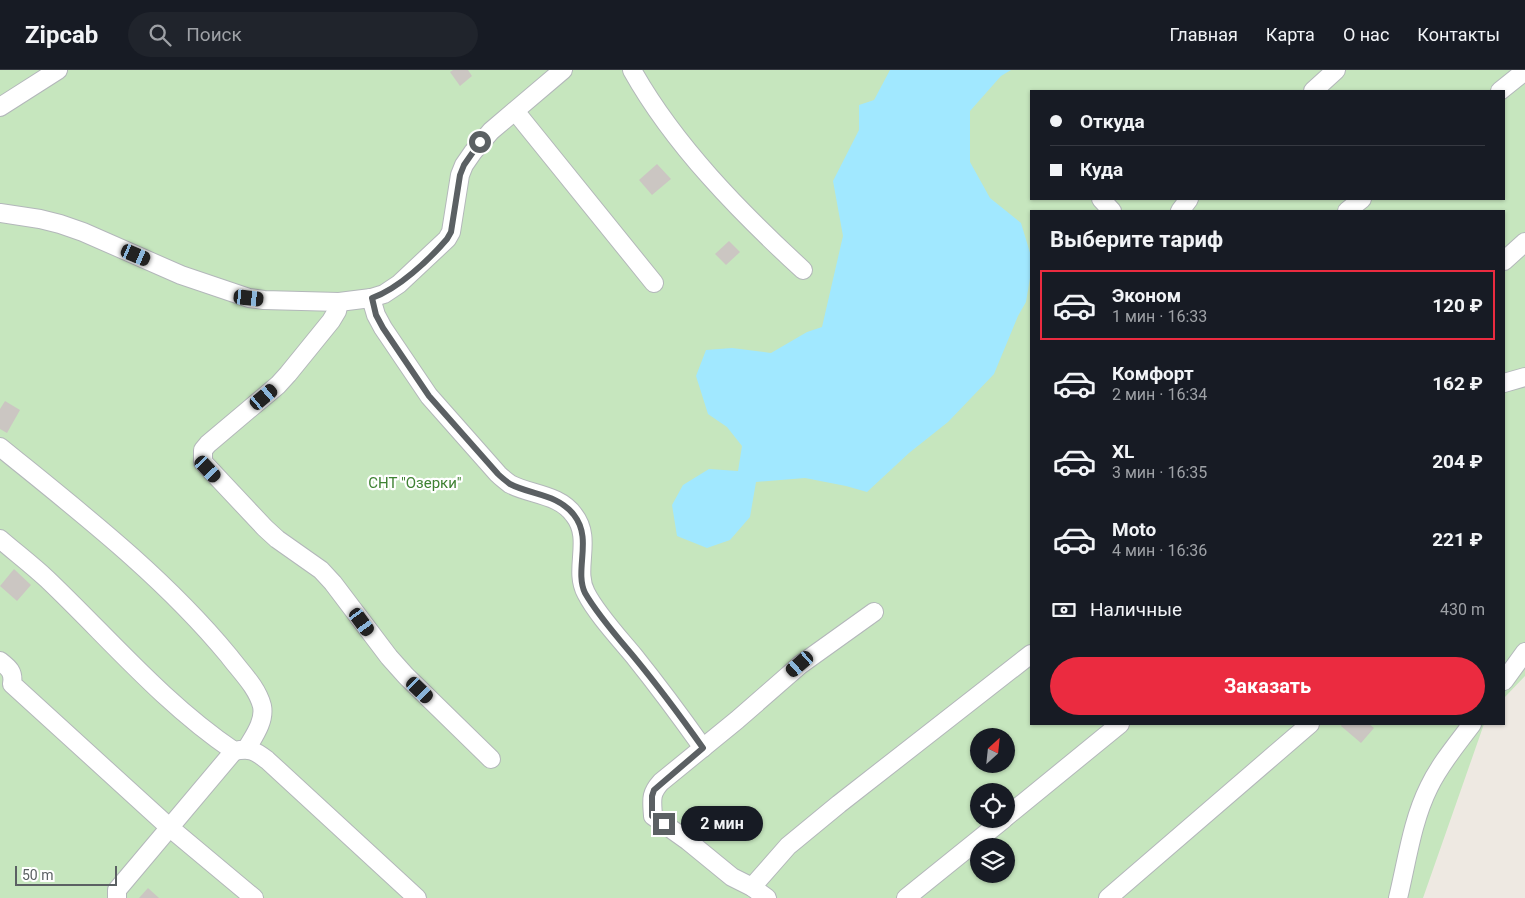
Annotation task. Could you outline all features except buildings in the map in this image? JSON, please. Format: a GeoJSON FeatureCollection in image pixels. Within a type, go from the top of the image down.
{"type":"FeatureCollection","features":[{"type":"Feature","properties":{"kind":"street"},"geometry":{"type":"LineString","coordinates":[[0,107],[58,70]]}},
{"type":"Feature","properties":{"kind":"street"},"geometry":{"type":"LineString","coordinates":[[0,213],[60,224],[83,232],[181,275],[249,298],[339,302],[372,298],[384,294],[400,284],[447,239],[451,232],[456,195],[464,165],[480,142],[563,70]]}},
{"type":"Feature","properties":{"kind":"street"},"geometry":{"type":"LineString","coordinates":[[632,70],[665,122],[726,194],[774,243],[804,270]]}},
{"type":"Feature","properties":{"kind":"street"},"geometry":{"type":"LineString","coordinates":[[1314,90],[1336,70]]}},
{"type":"Feature","properties":{"kind":"street"},"geometry":{"type":"LineString","coordinates":[[1501,90],[1525,71]]}},
{"type":"Feature","properties":{"kind":"street"},"geometry":{"type":"LineString","coordinates":[[515,111],[654,284]]}},
{"type":"Feature","properties":{"kind":"street"},"geometry":{"type":"LineString","coordinates":[[1102,200],[1111,210]]}},
{"type":"Feature","properties":{"kind":"street"},"geometry":{"type":"LineString","coordinates":[[1348,210],[1361,200]]}},
{"type":"Feature","properties":{"kind":"street"},"geometry":{"type":"LineString","coordinates":[[1505,260],[1525,242]]}},
{"type":"Feature","properties":{"kind":"street"},"geometry":{"type":"LineString","coordinates":[[372,298],[376,315],[383,328],[429,396],[498,474],[509,483],[521,489],[556,500],[575,516],[581,528],[584,541],[582,581],[585,592],[703,748]]}},
{"type":"Feature","properties":{"kind":"street"},"geometry":{"type":"LineString","coordinates":[[339,302],[331,322],[278,385],[208,444],[203,450],[203,462],[265,528],[277,539],[321,570],[334,583],[388,657],[491,759]]}},
{"type":"Feature","properties":{"kind":"street"},"geometry":{"type":"LineString","coordinates":[[1505,383],[1525,377]]}},
{"type":"Feature","properties":{"kind":"street"},"geometry":{"type":"LineString","coordinates":[[0,447],[78,510],[148,571],[194,616],[253,686],[263,709],[262,718],[241,749],[169,827],[117,890],[118,898]]}},
{"type":"Feature","properties":{"kind":"street"},"geometry":{"type":"LineString","coordinates":[[0,539],[44,576],[145,678],[213,735],[241,749],[257,752],[267,760],[417,898]]}},
{"type":"Feature","properties":{"kind":"street"},"geometry":{"type":"LineString","coordinates":[[767,898],[752,887],[732,877],[688,841],[652,816],[652,796],[654,790],[800,664],[874,612]]}},
{"type":"Feature","properties":{"kind":"street"},"geometry":{"type":"LineString","coordinates":[[1505,680],[1525,652]]}},
{"type":"Feature","properties":{"kind":"street"},"geometry":{"type":"LineString","coordinates":[[752,887],[788,846],[846,798],[1030,655]]}},
{"type":"Feature","properties":{"kind":"street"},"geometry":{"type":"LineString","coordinates":[[0,661],[11,670],[12,684],[169,827],[254,898]]}},
{"type":"Feature","properties":{"kind":"street"},"geometry":{"type":"LineString","coordinates":[[1015,810],[1119,725]]}},
{"type":"Feature","properties":{"kind":"street"},"geometry":{"type":"LineString","coordinates":[[1108,898],[1309,725]]}},
{"type":"Feature","properties":{"kind":"street"},"geometry":{"type":"LineString","coordinates":[[1398,898],[1416,820],[1428,788],[1471,725]]}},
{"type":"Feature","properties":{"kind":"street"},"geometry":{"type":"LineString","coordinates":[[906,898],[993,828]]}},
{"type":"Feature","properties":{"kind":"green space","name":"СНТ \"Озерки\""},"geometry":{"type":"Polygon","coordinates":[[[0,70],[1525,70],[1525,676],[1505,697],[1505,210],[1030,210],[1030,725],[1484,725],[1423,898],[0,898],[0,70]]]}},
{"type":"Feature","properties":{"kind":"water"},"geometry":{"type":"Polygon","coordinates":[[[890,70],[1011,70],[1001,76],[970,111],[970,162],[990,198],[1021,223],[1030,253],[1030,278],[1026,302],[1018,316],[994,374],[948,422],[909,453],[867,492],[805,478],[756,482],[750,517],[730,540],[707,548],[677,536],[672,505],[683,485],[709,469],[738,471],[742,446],[727,427],[708,414],[696,376],[706,350],[732,348],[771,353],[807,332],[822,327],[843,236],[833,181],[859,130],[859,105],[874,100],[890,70]]]}},
{"type":"Feature","properties":{"kind":"route"},"geometry":{"type":"LineString","coordinates":[[480,142],[464,165],[460,175],[451,232],[447,239],[400,284],[384,294],[372,298],[376,315],[429,396],[498,474],[509,483],[521,489],[556,500],[575,516],[581,528],[584,541],[582,581],[585,592],[703,748],[661,782],[654,790],[652,796],[652,816],[664,824]]}}]}
